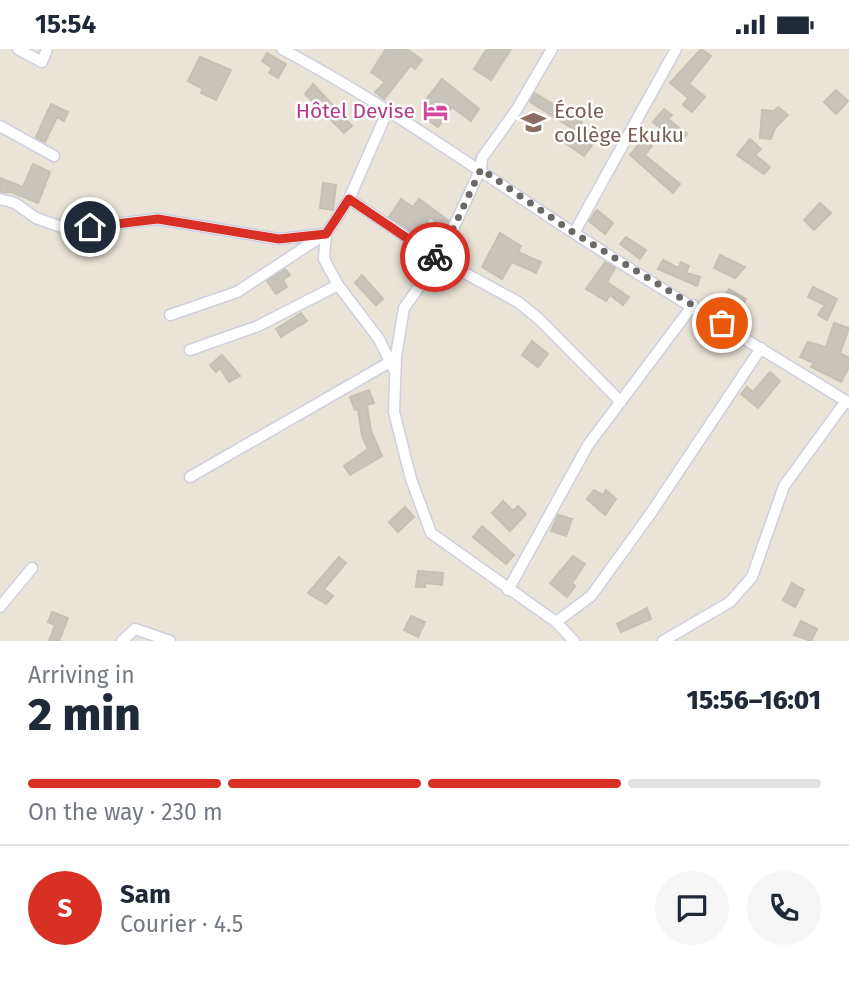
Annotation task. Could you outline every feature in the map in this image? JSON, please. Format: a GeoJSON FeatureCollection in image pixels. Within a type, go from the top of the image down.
{"type":"FeatureCollection","features":[{"type":"Feature","properties":{"kind":"street"},"geometry":{"type":"LineString","coordinates":[[18,49],[41,62],[47,49]]}},
{"type":"Feature","properties":{"kind":"street"},"geometry":{"type":"LineString","coordinates":[[282,49],[388,110],[574,233],[847,402],[784,486],[752,577],[730,602],[663,641]]}},
{"type":"Feature","properties":{"kind":"street"},"geometry":{"type":"LineString","coordinates":[[552,49],[517,109],[482,159],[481,169],[439,259],[404,308],[394,412],[411,479],[431,533],[555,622],[573,641]]}},
{"type":"Feature","properties":{"kind":"street"},"geometry":{"type":"LineString","coordinates":[[574,233],[676,49]]}},
{"type":"Feature","properties":{"kind":"street"},"geometry":{"type":"LineString","coordinates":[[170,315],[237,292],[326,234],[349,199],[388,110]]}},
{"type":"Feature","properties":{"kind":"street"},"geometry":{"type":"LineString","coordinates":[[0,125],[54,156]]}},
{"type":"Feature","properties":{"kind":"street"},"geometry":{"type":"LineString","coordinates":[[0,199],[16,203],[36,218],[67,229],[158,219],[279,239],[326,234]]}},
{"type":"Feature","properties":{"kind":"street"},"geometry":{"type":"LineString","coordinates":[[349,199],[439,259],[518,302],[539,319],[621,402]]}},
{"type":"Feature","properties":{"kind":"street"},"geometry":{"type":"LineString","coordinates":[[326,234],[324,259],[338,285],[379,339],[396,374]]}},
{"type":"Feature","properties":{"kind":"street"},"geometry":{"type":"LineString","coordinates":[[190,350],[258,326],[338,285]]}},
{"type":"Feature","properties":{"kind":"street"},"geometry":{"type":"LineString","coordinates":[[508,590],[588,445],[693,305]]}},
{"type":"Feature","properties":{"kind":"street"},"geometry":{"type":"LineString","coordinates":[[555,622],[591,596],[651,513],[761,348]]}},
{"type":"Feature","properties":{"kind":"street"},"geometry":{"type":"LineString","coordinates":[[190,477],[390,362]]}},
{"type":"Feature","properties":{"kind":"street"},"geometry":{"type":"LineString","coordinates":[[0,607],[32,568]]}},
{"type":"Feature","properties":{"kind":"street"},"geometry":{"type":"LineString","coordinates":[[122,641],[135,629],[170,641]]}},
{"type":"Feature","properties":{"kind":"building"},"geometry":{"type":"Polygon","coordinates":[[[386,49],[407,49],[422,60],[415,69],[411,65],[384,99],[375,92],[385,82],[371,72],[386,49]]]}},
{"type":"Feature","properties":{"kind":"building"},"geometry":{"type":"Polygon","coordinates":[[[487,49],[511,49],[491,80],[474,69],[487,49]]]}},
{"type":"Feature","properties":{"kind":"building"},"geometry":{"type":"Polygon","coordinates":[[[701,49],[711,56],[689,84],[705,97],[692,112],[683,105],[688,98],[670,83],[701,49]]]}},
{"type":"Feature","properties":{"kind":"building"},"geometry":{"type":"Polygon","coordinates":[[[267,53],[286,64],[278,78],[269,73],[272,68],[262,61],[267,53]]]}},
{"type":"Feature","properties":{"kind":"building"},"geometry":{"type":"Polygon","coordinates":[[[200,57],[231,70],[216,100],[201,93],[203,89],[188,81],[200,57]]]}},
{"type":"Feature","properties":{"kind":"building"},"geometry":{"type":"Polygon","coordinates":[[[442,79],[479,109],[471,121],[452,107],[438,127],[425,118],[432,108],[424,102],[442,79]]]}},
{"type":"Feature","properties":{"kind":"building"},"geometry":{"type":"Polygon","coordinates":[[[313,84],[352,126],[344,133],[305,94],[313,84]]]}},
{"type":"Feature","properties":{"kind":"building"},"geometry":{"type":"Polygon","coordinates":[[[836,90],[848,101],[836,114],[824,102],[836,90]]]}},
{"type":"Feature","properties":{"kind":"building"},"geometry":{"type":"Polygon","coordinates":[[[535,93],[582,122],[579,127],[596,140],[584,156],[565,143],[573,129],[530,102],[535,93]]]}},
{"type":"Feature","properties":{"kind":"building"},"geometry":{"type":"Polygon","coordinates":[[[51,104],[68,112],[64,121],[57,117],[45,142],[36,137],[51,104]]]}},
{"type":"Feature","properties":{"kind":"building"},"geometry":{"type":"Polygon","coordinates":[[[778,107],[788,115],[775,128],[771,139],[760,138],[762,110],[774,111],[778,107]]]}},
{"type":"Feature","properties":{"kind":"building"},"geometry":{"type":"Polygon","coordinates":[[[664,109],[672,115],[668,119],[687,134],[680,143],[653,122],[664,109]]]}},
{"type":"Feature","properties":{"kind":"building"},"geometry":{"type":"Polygon","coordinates":[[[643,139],[652,146],[645,155],[680,184],[673,193],[630,155],[643,139]]]}},
{"type":"Feature","properties":{"kind":"building"},"geometry":{"type":"Polygon","coordinates":[[[750,139],[761,149],[755,155],[770,167],[764,174],[737,155],[750,139]]]}},
{"type":"Feature","properties":{"kind":"building"},"geometry":{"type":"Polygon","coordinates":[[[33,164],[50,172],[38,203],[11,192],[0,192],[0,178],[23,187],[33,164]]]}},
{"type":"Feature","properties":{"kind":"building"},"geometry":{"type":"Polygon","coordinates":[[[323,183],[336,185],[333,210],[320,208],[323,183]]]}},
{"type":"Feature","properties":{"kind":"building"},"geometry":{"type":"Polygon","coordinates":[[[401,199],[413,207],[419,199],[449,221],[445,229],[430,217],[418,236],[389,217],[401,199]]]}},
{"type":"Feature","properties":{"kind":"building"},"geometry":{"type":"Polygon","coordinates":[[[820,203],[831,213],[814,230],[804,220],[820,203]]]}},
{"type":"Feature","properties":{"kind":"building"},"geometry":{"type":"Polygon","coordinates":[[[597,210],[613,223],[605,234],[589,221],[597,210]]]}},
{"type":"Feature","properties":{"kind":"building"},"geometry":{"type":"Polygon","coordinates":[[[500,233],[521,246],[518,252],[541,262],[536,273],[512,262],[502,279],[482,267],[500,233]]]}},
{"type":"Feature","properties":{"kind":"building"},"geometry":{"type":"Polygon","coordinates":[[[626,237],[646,250],[640,259],[620,244],[626,237]]]}},
{"type":"Feature","properties":{"kind":"building"},"geometry":{"type":"Polygon","coordinates":[[[720,255],[745,267],[735,278],[714,268],[720,255]]]}},
{"type":"Feature","properties":{"kind":"building"},"geometry":{"type":"Polygon","coordinates":[[[663,260],[678,268],[681,262],[689,266],[686,273],[700,277],[697,286],[658,269],[663,260]]]}},
{"type":"Feature","properties":{"kind":"building"},"geometry":{"type":"Polygon","coordinates":[[[605,262],[615,268],[607,282],[629,297],[623,305],[610,295],[606,301],[586,289],[605,262]]]}},
{"type":"Feature","properties":{"kind":"building"},"geometry":{"type":"Polygon","coordinates":[[[285,269],[290,275],[283,280],[287,287],[276,294],[267,281],[285,269]]]}},
{"type":"Feature","properties":{"kind":"building"},"geometry":{"type":"Polygon","coordinates":[[[362,275],[383,299],[376,305],[355,283],[362,275]]]}},
{"type":"Feature","properties":{"kind":"building"},"geometry":{"type":"Polygon","coordinates":[[[813,287],[837,299],[827,320],[818,315],[825,305],[808,297],[813,287]]]}},
{"type":"Feature","properties":{"kind":"building"},"geometry":{"type":"Polygon","coordinates":[[[729,289],[746,299],[738,312],[721,302],[729,289]]]}},
{"type":"Feature","properties":{"kind":"building"},"geometry":{"type":"Polygon","coordinates":[[[301,313],[307,321],[281,337],[276,329],[301,313]]]}},
{"type":"Feature","properties":{"kind":"building"},"geometry":{"type":"Polygon","coordinates":[[[834,323],[849,328],[840,353],[849,358],[849,367],[841,382],[811,367],[814,363],[800,357],[808,342],[826,347],[834,323]]]}},
{"type":"Feature","properties":{"kind":"building"},"geometry":{"type":"Polygon","coordinates":[[[532,341],[548,354],[538,367],[522,355],[532,341]]]}},
{"type":"Feature","properties":{"kind":"building"},"geometry":{"type":"Polygon","coordinates":[[[222,355],[240,376],[229,382],[220,368],[216,372],[210,365],[222,355]]]}},
{"type":"Feature","properties":{"kind":"building"},"geometry":{"type":"Polygon","coordinates":[[[770,372],[780,381],[758,408],[741,394],[747,387],[753,392],[770,372]]]}},
{"type":"Feature","properties":{"kind":"building"},"geometry":{"type":"Polygon","coordinates":[[[369,390],[374,403],[367,405],[371,431],[382,456],[350,475],[344,466],[368,449],[362,436],[358,409],[355,410],[350,397],[369,390]]]}},
{"type":"Feature","properties":{"kind":"building"},"geometry":{"type":"Polygon","coordinates":[[[594,490],[603,495],[606,490],[616,499],[605,515],[587,499],[594,490]]]}},
{"type":"Feature","properties":{"kind":"building"},"geometry":{"type":"Polygon","coordinates":[[[503,501],[513,511],[518,506],[526,514],[510,531],[492,513],[503,501]]]}},
{"type":"Feature","properties":{"kind":"building"},"geometry":{"type":"Polygon","coordinates":[[[405,507],[414,517],[398,532],[389,522],[405,507]]]}},
{"type":"Feature","properties":{"kind":"building"},"geometry":{"type":"Polygon","coordinates":[[[558,515],[572,519],[566,536],[551,531],[558,515]]]}},
{"type":"Feature","properties":{"kind":"building"},"geometry":{"type":"Polygon","coordinates":[[[482,526],[514,555],[506,564],[473,537],[482,526]]]}},
{"type":"Feature","properties":{"kind":"building"},"geometry":{"type":"Polygon","coordinates":[[[573,556],[585,564],[572,583],[575,586],[567,597],[550,583],[573,556]]]}},
{"type":"Feature","properties":{"kind":"building"},"geometry":{"type":"Polygon","coordinates":[[[339,557],[346,563],[324,589],[333,596],[326,604],[308,593],[339,557]]]}},
{"type":"Feature","properties":{"kind":"building"},"geometry":{"type":"Polygon","coordinates":[[[418,571],[443,573],[442,585],[425,583],[425,587],[416,587],[418,571]]]}},
{"type":"Feature","properties":{"kind":"building"},"geometry":{"type":"Polygon","coordinates":[[[792,583],[804,590],[795,607],[783,600],[792,583]]]}},
{"type":"Feature","properties":{"kind":"building"},"geometry":{"type":"Polygon","coordinates":[[[647,608],[651,619],[621,632],[617,624],[647,608]]]}},
{"type":"Feature","properties":{"kind":"building"},"geometry":{"type":"Polygon","coordinates":[[[52,612],[68,618],[59,641],[49,641],[55,625],[48,622],[52,612]]]}},
{"type":"Feature","properties":{"kind":"building"},"geometry":{"type":"Polygon","coordinates":[[[411,616],[425,622],[418,637],[404,630],[411,616]]]}},
{"type":"Feature","properties":{"kind":"building"},"geometry":{"type":"Polygon","coordinates":[[[801,621],[817,629],[811,641],[794,635],[801,621]]]}},
{"type":"Feature","properties":{"kind":"way so far"},"geometry":{"type":"LineString","coordinates":[[435,257],[439,259],[481,169],[574,233],[722,323]]}},
{"type":"Feature","properties":{"kind":"place","name":"Hôtel Devise"},"geometry":{"type":"Point","coordinates":[435,111]}},
{"type":"Feature","properties":{"kind":"place","name":"École collège Ekuku"},"geometry":{"type":"Point","coordinates":[534,123]}},
{"type":"Feature","properties":{"kind":"route"},"geometry":{"type":"LineString","coordinates":[[90,227],[158,219],[279,239],[326,234],[349,199],[435,257]]}}]}
